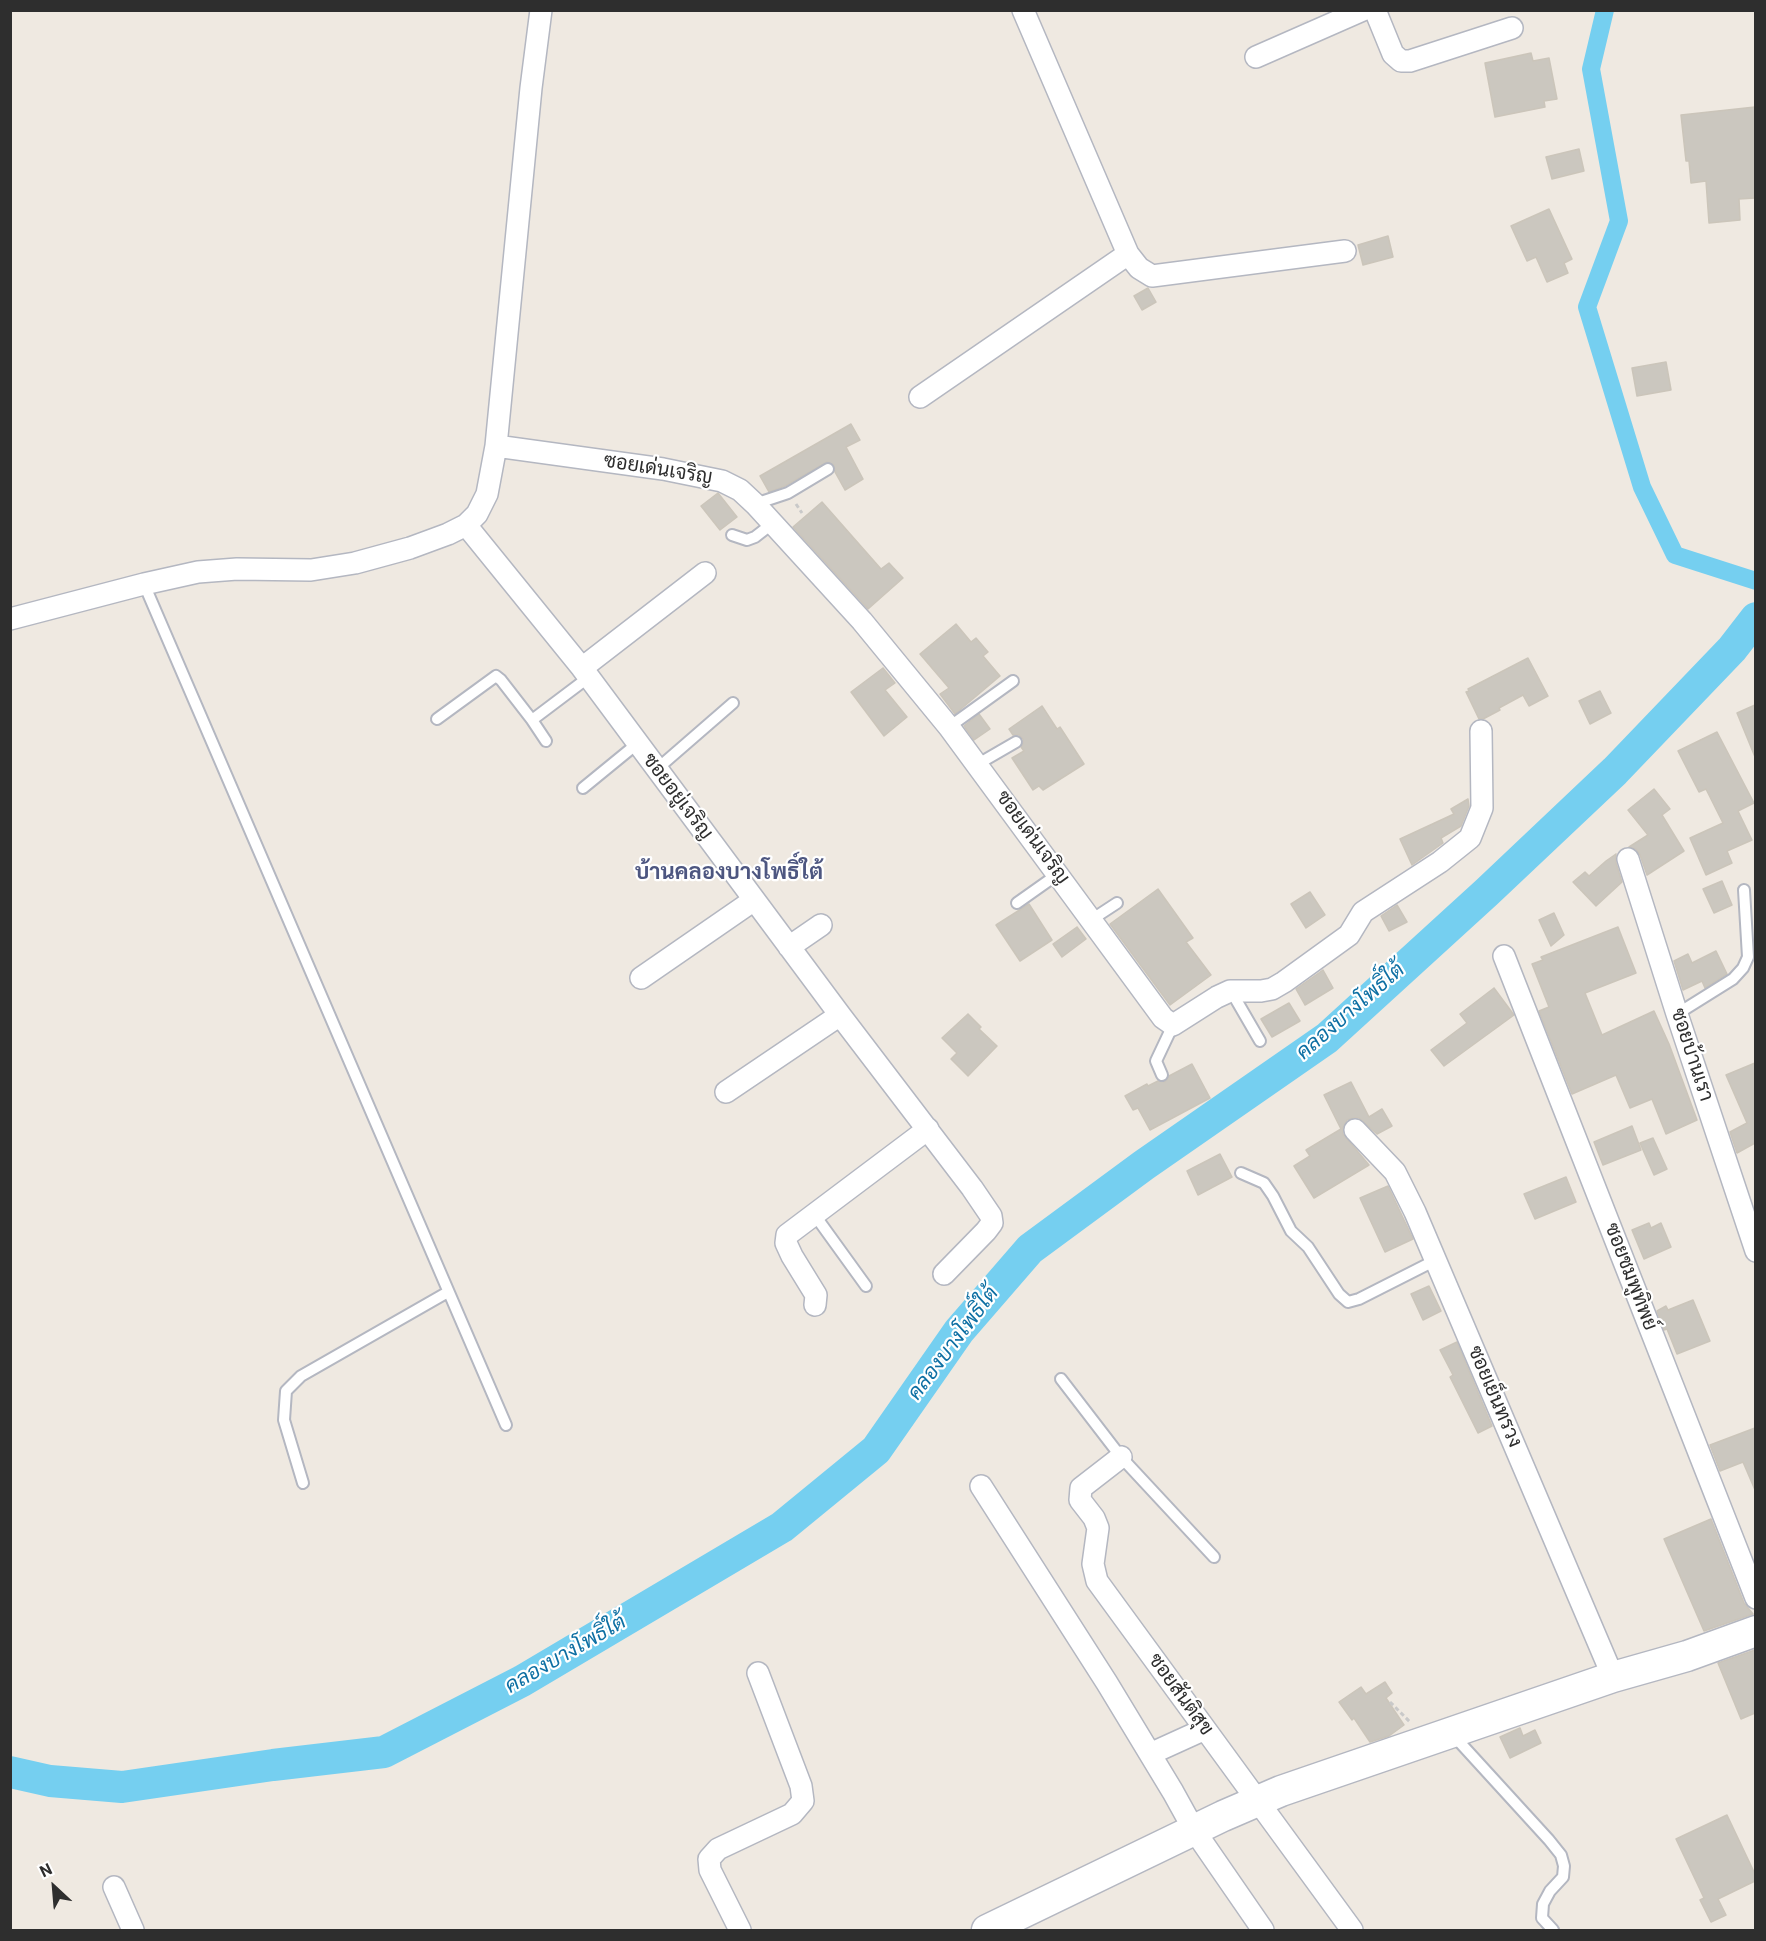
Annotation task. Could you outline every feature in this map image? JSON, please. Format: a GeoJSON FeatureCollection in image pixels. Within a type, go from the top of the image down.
{"type":"FeatureCollection","features":[{"type":"Feature","properties":{"kind":"street"},"geometry":{"type":"LineString","coordinates":[[10,619],[198,572],[237,569],[311,570],[355,563],[410,548],[466,525],[477,514],[487,494],[496,446],[531,88],[541,10]]}},
{"type":"Feature","properties":{"kind":"street"},"geometry":{"type":"LineString","coordinates":[[1023,10],[1128,254],[1138,268],[1152,276],[1345,251]]}},
{"type":"Feature","properties":{"kind":"street"},"geometry":{"type":"LineString","coordinates":[[1256,57],[1363,10]]}},
{"type":"Feature","properties":{"kind":"street"},"geometry":{"type":"LineString","coordinates":[[1375,10],[1393,54],[1401,61],[1410,61],[1512,28]]}},
{"type":"Feature","properties":{"kind":"street"},"geometry":{"type":"LineString","coordinates":[[920,397],[1128,254]]}},
{"type":"Feature","properties":{"kind":"street","name":"ซอยเด่นเจริญ"},"geometry":{"type":"LineString","coordinates":[[496,446],[663,469],[722,481],[740,490],[862,621],[949,726],[1163,1018],[1173,1025]]}},
{"type":"Feature","properties":{"kind":"street","name":"ซอยอยู่เจริญ"},"geometry":{"type":"LineString","coordinates":[[466,525],[585,673],[992,1216],[992,1223],[986,1231],[944,1274]]}},
{"type":"Feature","properties":{"kind":"street"},"geometry":{"type":"LineString","coordinates":[[585,673],[705,573]]}},
{"type":"Feature","properties":{"kind":"street"},"geometry":{"type":"LineString","coordinates":[[1173,1025],[1230,991],[1261,991],[1284,982],[1349,935],[1363,912],[1440,862],[1470,838],[1482,808],[1481,731]]}},
{"type":"Feature","properties":{"kind":"street","name":"ซอยบ้านเรา"},"geometry":{"type":"LineString","coordinates":[[1628,859],[1755,1251]]}},
{"type":"Feature","properties":{"kind":"street"},"geometry":{"type":"LineString","coordinates":[[641,978],[754,900]]}},
{"type":"Feature","properties":{"kind":"street"},"geometry":{"type":"LineString","coordinates":[[789,947],[821,925]]}},
{"type":"Feature","properties":{"kind":"street","name":"ซอยชมพูทิพย์"},"geometry":{"type":"LineString","coordinates":[[1503,956],[1755,1598]]}},
{"type":"Feature","properties":{"kind":"street"},"geometry":{"type":"LineString","coordinates":[[726,1092],[840,1015]]}},
{"type":"Feature","properties":{"kind":"street"},"geometry":{"type":"LineString","coordinates":[[815,1305],[816,1295],[792,1256],[786,1243],[787,1234],[928,1129]]}},
{"type":"Feature","properties":{"kind":"street","name":"ซอยเย็นทรวง"},"geometry":{"type":"LineString","coordinates":[[1355,1130],[1395,1172],[1415,1212],[1613,1677]]}},
{"type":"Feature","properties":{"kind":"street","name":"ซอยสันติสุข"},"geometry":{"type":"LineString","coordinates":[[1121,1457],[1081,1488],[1080,1500],[1094,1518],[1098,1528],[1093,1564],[1097,1581],[1352,1930]]}},
{"type":"Feature","properties":{"kind":"street"},"geometry":{"type":"LineString","coordinates":[[981,1486],[1107,1683],[1194,1830],[1263,1930]]}},
{"type":"Feature","properties":{"kind":"street"},"geometry":{"type":"LineString","coordinates":[[1001,1927],[1194,1830],[1281,1791],[1613,1677],[1687,1656],[1755,1631]]}},
{"type":"Feature","properties":{"kind":"street"},"geometry":{"type":"LineString","coordinates":[[740,1930],[710,1870],[709,1859],[718,1849],[792,1814],[803,1801],[801,1786],[758,1673]]}},
{"type":"Feature","properties":{"kind":"street"},"geometry":{"type":"LineString","coordinates":[[1150,1754],[1204,1729]]}},
{"type":"Feature","properties":{"kind":"street"},"geometry":{"type":"LineString","coordinates":[[114,1887],[134,1930]]}},
{"type":"Feature","properties":{"kind":"lane"},"geometry":{"type":"LineString","coordinates":[[755,504],[788,493],[828,469]]}},
{"type":"Feature","properties":{"kind":"lane"},"geometry":{"type":"LineString","coordinates":[[732,535],[747,540],[755,537],[773,523]]}},
{"type":"Feature","properties":{"kind":"lane"},"geometry":{"type":"LineString","coordinates":[[144,584],[506,1425]]}},
{"type":"Feature","properties":{"kind":"lane"},"geometry":{"type":"LineString","coordinates":[[532,720],[585,673]]}},
{"type":"Feature","properties":{"kind":"lane"},"geometry":{"type":"LineString","coordinates":[[437,719],[496,676],[546,741]]}},
{"type":"Feature","properties":{"kind":"lane"},"geometry":{"type":"LineString","coordinates":[[949,726],[1013,681]]}},
{"type":"Feature","properties":{"kind":"lane"},"geometry":{"type":"LineString","coordinates":[[657,769],[733,704]]}},
{"type":"Feature","properties":{"kind":"lane"},"geometry":{"type":"LineString","coordinates":[[978,764],[1016,742]]}},
{"type":"Feature","properties":{"kind":"lane"},"geometry":{"type":"LineString","coordinates":[[583,788],[638,743]]}},
{"type":"Feature","properties":{"kind":"lane"},"geometry":{"type":"LineString","coordinates":[[1017,903],[1058,874]]}},
{"type":"Feature","properties":{"kind":"lane"},"geometry":{"type":"LineString","coordinates":[[1677,1014],[1733,979],[1743,968],[1748,957],[1744,891]]}},
{"type":"Feature","properties":{"kind":"lane"},"geometry":{"type":"LineString","coordinates":[[1091,920],[1118,903]]}},
{"type":"Feature","properties":{"kind":"lane"},"geometry":{"type":"LineString","coordinates":[[1230,991],[1260,1041]]}},
{"type":"Feature","properties":{"kind":"lane"},"geometry":{"type":"LineString","coordinates":[[1162,1075],[1156,1061],[1173,1025]]}},
{"type":"Feature","properties":{"kind":"lane"},"geometry":{"type":"LineString","coordinates":[[1241,1173],[1264,1183],[1291,1231],[1308,1247],[1339,1294],[1348,1302],[1359,1299],[1436,1260]]}},
{"type":"Feature","properties":{"kind":"lane"},"geometry":{"type":"LineString","coordinates":[[814,1214],[866,1286]]}},
{"type":"Feature","properties":{"kind":"lane"},"geometry":{"type":"LineString","coordinates":[[303,1483],[284,1420],[286,1391],[301,1376],[448,1292]]}},
{"type":"Feature","properties":{"kind":"lane"},"geometry":{"type":"LineString","coordinates":[[1061,1380],[1121,1457],[1214,1557]]}},
{"type":"Feature","properties":{"kind":"lane"},"geometry":{"type":"LineString","coordinates":[[1451,1733],[1561,1855],[1564,1866],[1563,1877],[1542,1904],[1542,1918],[1553,1930]]}},
{"type":"Feature","properties":{"kind":"building"},"geometry":{"type":"Polygon","coordinates":[[[1531,53],[1533,61],[1549,58],[1557,99],[1544,101],[1545,107],[1495,117],[1485,63],[1531,53]]]}},
{"type":"Feature","properties":{"kind":"building"},"geometry":{"type":"Polygon","coordinates":[[[1755,107],[1755,198],[1739,199],[1740,220],[1709,223],[1706,181],[1691,183],[1681,115],[1755,107]]]}},
{"type":"Feature","properties":{"kind":"building"},"geometry":{"type":"Polygon","coordinates":[[[1579,149],[1584,171],[1552,179],[1546,157],[1579,149]]]}},
{"type":"Feature","properties":{"kind":"building"},"geometry":{"type":"Polygon","coordinates":[[[1549,209],[1572,259],[1564,263],[1568,273],[1547,282],[1536,257],[1527,261],[1511,226],[1549,209]]]}},
{"type":"Feature","properties":{"kind":"building"},"geometry":{"type":"Polygon","coordinates":[[[1388,236],[1393,257],[1363,265],[1358,245],[1388,236]]]}},
{"type":"Feature","properties":{"kind":"building"},"geometry":{"type":"Polygon","coordinates":[[[1148,288],[1156,302],[1142,310],[1134,296],[1148,288]]]}},
{"type":"Feature","properties":{"kind":"building"},"geometry":{"type":"Polygon","coordinates":[[[1666,362],[1671,390],[1637,396],[1632,368],[1666,362]]]}},
{"type":"Feature","properties":{"kind":"building"},"geometry":{"type":"Polygon","coordinates":[[[851,424],[860,440],[846,447],[863,479],[845,490],[835,472],[834,465],[827,462],[785,486],[769,492],[760,476],[851,424]]]}},
{"type":"Feature","properties":{"kind":"building"},"geometry":{"type":"Polygon","coordinates":[[[718,493],[737,517],[720,530],[701,506],[718,493]]]}},
{"type":"Feature","properties":{"kind":"building"},"geometry":{"type":"Polygon","coordinates":[[[822,502],[881,569],[889,563],[903,578],[868,609],[793,527],[822,502]]]}},
{"type":"Feature","properties":{"kind":"building"},"geometry":{"type":"Polygon","coordinates":[[[956,624],[971,642],[976,638],[988,652],[983,656],[1000,676],[955,714],[940,694],[949,688],[920,654],[956,624]]]}},
{"type":"Feature","properties":{"kind":"building"},"geometry":{"type":"Polygon","coordinates":[[[1528,658],[1548,696],[1529,706],[1523,695],[1499,708],[1500,710],[1479,719],[1466,692],[1469,691],[1468,689],[1528,658]]]}},
{"type":"Feature","properties":{"kind":"building"},"geometry":{"type":"Polygon","coordinates":[[[883,668],[895,683],[885,690],[907,717],[884,736],[851,692],[883,668]]]}},
{"type":"Feature","properties":{"kind":"building"},"geometry":{"type":"Polygon","coordinates":[[[1600,691],[1611,713],[1590,724],[1579,701],[1600,691]]]}},
{"type":"Feature","properties":{"kind":"building"},"geometry":{"type":"Polygon","coordinates":[[[1755,705],[1755,757],[1737,713],[1755,705]]]}},
{"type":"Feature","properties":{"kind":"building"},"geometry":{"type":"Polygon","coordinates":[[[1042,706],[1057,729],[1060,727],[1084,764],[1043,790],[1039,786],[1033,790],[1012,758],[1024,751],[1021,747],[1023,739],[1019,735],[1013,735],[1009,729],[1042,706]]]}},
{"type":"Feature","properties":{"kind":"building"},"geometry":{"type":"Polygon","coordinates":[[[979,714],[990,729],[974,740],[964,726],[979,714]]]}},
{"type":"Feature","properties":{"kind":"building"},"geometry":{"type":"Polygon","coordinates":[[[1717,732],[1754,803],[1738,811],[1752,840],[1727,851],[1732,863],[1706,875],[1690,838],[1723,823],[1706,789],[1699,792],[1678,751],[1717,732]]]}},
{"type":"Feature","properties":{"kind":"building"},"geometry":{"type":"Polygon","coordinates":[[[1654,789],[1670,809],[1662,815],[1684,851],[1647,875],[1640,855],[1636,849],[1629,847],[1648,835],[1628,810],[1654,789]]]}},
{"type":"Feature","properties":{"kind":"building"},"geometry":{"type":"Polygon","coordinates":[[[1468,799],[1469,806],[1461,826],[1441,838],[1443,843],[1412,865],[1400,839],[1454,814],[1451,809],[1468,799]]]}},
{"type":"Feature","properties":{"kind":"building"},"geometry":{"type":"Polygon","coordinates":[[[1616,854],[1616,863],[1622,882],[1596,906],[1573,882],[1585,872],[1589,876],[1616,854]]]}},
{"type":"Feature","properties":{"kind":"building"},"geometry":{"type":"Polygon","coordinates":[[[1722,881],[1732,905],[1714,913],[1703,889],[1722,881]]]}},
{"type":"Feature","properties":{"kind":"building"},"geometry":{"type":"Polygon","coordinates":[[[1158,889],[1193,938],[1186,942],[1211,975],[1170,1005],[1110,924],[1158,889]]]}},
{"type":"Feature","properties":{"kind":"building"},"geometry":{"type":"Polygon","coordinates":[[[1310,892],[1325,915],[1306,928],[1291,904],[1310,892]]]}},
{"type":"Feature","properties":{"kind":"building"},"geometry":{"type":"Polygon","coordinates":[[[1029,904],[1052,940],[1020,961],[996,925],[1029,904]]]}},
{"type":"Feature","properties":{"kind":"building"},"geometry":{"type":"Polygon","coordinates":[[[1397,905],[1407,922],[1389,931],[1381,916],[1397,905]]]}},
{"type":"Feature","properties":{"kind":"building"},"geometry":{"type":"Polygon","coordinates":[[[1554,913],[1564,935],[1551,946],[1539,920],[1554,913]]]}},
{"type":"Feature","properties":{"kind":"building"},"geometry":{"type":"Polygon","coordinates":[[[1077,927],[1086,939],[1062,957],[1053,944],[1077,927]]]}},
{"type":"Feature","properties":{"kind":"building"},"geometry":{"type":"Polygon","coordinates":[[[1618,927],[1636,973],[1585,993],[1602,1035],[1654,1011],[1669,1044],[1697,1120],[1666,1134],[1652,1099],[1630,1108],[1616,1075],[1572,1094],[1539,1011],[1549,1007],[1532,964],[1543,960],[1541,957],[1618,927]]]}},
{"type":"Feature","properties":{"kind":"building"},"geometry":{"type":"Polygon","coordinates":[[[1716,951],[1727,974],[1705,988],[1702,981],[1683,990],[1674,961],[1688,954],[1692,963],[1716,951]]]}},
{"type":"Feature","properties":{"kind":"building"},"geometry":{"type":"Polygon","coordinates":[[[1323,970],[1333,988],[1305,1005],[1296,989],[1323,970]]]}},
{"type":"Feature","properties":{"kind":"building"},"geometry":{"type":"Polygon","coordinates":[[[1494,988],[1514,1015],[1444,1066],[1431,1050],[1467,1023],[1460,1014],[1494,988]]]}},
{"type":"Feature","properties":{"kind":"building"},"geometry":{"type":"Polygon","coordinates":[[[1289,1003],[1300,1021],[1272,1037],[1261,1019],[1289,1003]]]}},
{"type":"Feature","properties":{"kind":"building"},"geometry":{"type":"Polygon","coordinates":[[[968,1014],[981,1027],[979,1029],[997,1046],[968,1076],[951,1059],[957,1053],[942,1038],[968,1014]]]}},
{"type":"Feature","properties":{"kind":"building"},"geometry":{"type":"Polygon","coordinates":[[[1755,1063],[1755,1143],[1737,1153],[1730,1132],[1747,1123],[1726,1075],[1755,1063]]]}},
{"type":"Feature","properties":{"kind":"building"},"geometry":{"type":"Polygon","coordinates":[[[1192,1064],[1210,1098],[1150,1130],[1138,1108],[1133,1110],[1125,1096],[1147,1084],[1148,1086],[1158,1081],[1165,1082],[1169,1076],[1192,1064]]]}},
{"type":"Feature","properties":{"kind":"building"},"geometry":{"type":"Polygon","coordinates":[[[1351,1082],[1369,1117],[1382,1109],[1392,1126],[1377,1134],[1359,1118],[1347,1120],[1343,1127],[1343,1134],[1369,1165],[1314,1198],[1294,1166],[1310,1156],[1306,1150],[1341,1129],[1324,1095],[1351,1082]]]}},
{"type":"Feature","properties":{"kind":"building"},"geometry":{"type":"Polygon","coordinates":[[[1632,1126],[1641,1150],[1603,1165],[1594,1142],[1632,1126]]]}},
{"type":"Feature","properties":{"kind":"building"},"geometry":{"type":"Polygon","coordinates":[[[1653,1138],[1667,1169],[1654,1175],[1640,1143],[1653,1138]]]}},
{"type":"Feature","properties":{"kind":"building"},"geometry":{"type":"Polygon","coordinates":[[[1220,1154],[1232,1177],[1198,1195],[1187,1171],[1220,1154]]]}},
{"type":"Feature","properties":{"kind":"building"},"geometry":{"type":"Polygon","coordinates":[[[1566,1177],[1576,1202],[1535,1219],[1524,1194],[1566,1177]]]}},
{"type":"Feature","properties":{"kind":"building"},"geometry":{"type":"Polygon","coordinates":[[[1388,1186],[1413,1239],[1385,1252],[1360,1198],[1388,1186]]]}},
{"type":"Feature","properties":{"kind":"building"},"geometry":{"type":"Polygon","coordinates":[[[1649,1223],[1651,1228],[1661,1223],[1671,1247],[1644,1259],[1632,1230],[1649,1223]]]}},
{"type":"Feature","properties":{"kind":"building"},"geometry":{"type":"Polygon","coordinates":[[[1429,1286],[1441,1311],[1423,1320],[1411,1294],[1429,1286]]]}},
{"type":"Feature","properties":{"kind":"building"},"geometry":{"type":"Polygon","coordinates":[[[1693,1300],[1710,1341],[1677,1354],[1657,1311],[1666,1306],[1668,1310],[1693,1300]]]}},
{"type":"Feature","properties":{"kind":"building"},"geometry":{"type":"Polygon","coordinates":[[[1457,1342],[1492,1426],[1478,1433],[1450,1377],[1453,1375],[1440,1350],[1457,1342]]]}},
{"type":"Feature","properties":{"kind":"building"},"geometry":{"type":"Polygon","coordinates":[[[1755,1428],[1755,1490],[1743,1462],[1720,1471],[1710,1445],[1755,1428]]]}},
{"type":"Feature","properties":{"kind":"building"},"geometry":{"type":"Polygon","coordinates":[[[1711,1519],[1744,1603],[1753,1614],[1704,1631],[1664,1539],[1711,1519]]]}},
{"type":"Feature","properties":{"kind":"building"},"geometry":{"type":"Polygon","coordinates":[[[1755,1650],[1755,1713],[1741,1719],[1718,1663],[1755,1650]]]}},
{"type":"Feature","properties":{"kind":"building"},"geometry":{"type":"Polygon","coordinates":[[[1385,1682],[1392,1693],[1386,1698],[1404,1725],[1389,1736],[1370,1742],[1354,1718],[1352,1720],[1339,1702],[1361,1687],[1366,1694],[1385,1682]]]}},
{"type":"Feature","properties":{"kind":"building"},"geometry":{"type":"Polygon","coordinates":[[[1520,1728],[1523,1736],[1535,1730],[1541,1743],[1510,1758],[1500,1737],[1520,1728]]]}},
{"type":"Feature","properties":{"kind":"building"},"geometry":{"type":"Polygon","coordinates":[[[1727,1815],[1755,1874],[1755,1881],[1718,1899],[1726,1915],[1711,1922],[1700,1900],[1704,1898],[1676,1839],[1727,1815]]]}},
{"type":"Feature","properties":{"kind":"waterway"},"geometry":{"type":"LineString","coordinates":[[1605,10],[1591,69],[1619,221],[1587,307],[1642,487],[1675,555],[1756,581]]}},
{"type":"Feature","properties":{"kind":"waterway","name":"คลองบางโพธิ์ใต้"},"geometry":{"type":"LineString","coordinates":[[10,1772],[50,1781],[122,1787],[273,1765],[384,1752],[522,1681],[782,1527],[876,1450],[959,1331],[1030,1249],[1144,1165],[1327,1038],[1615,771],[1732,649],[1756,618]]}},
{"type":"Feature","properties":{"kind":"district","name":"บ้านคลองบางโพธิ์ใต้"},"geometry":{"type":"Point","coordinates":[729,873]}}]}
